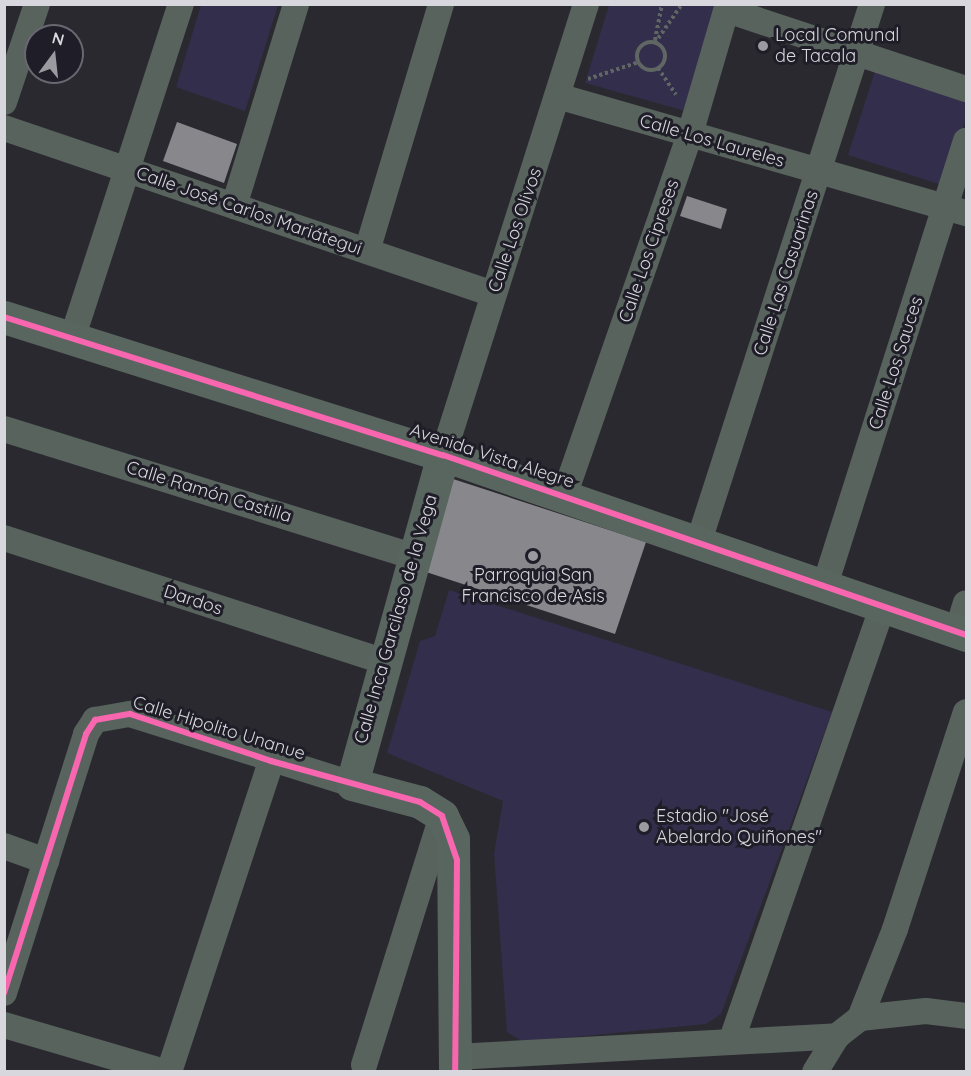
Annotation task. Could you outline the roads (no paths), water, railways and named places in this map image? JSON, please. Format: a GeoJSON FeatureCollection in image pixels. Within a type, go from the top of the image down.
{"type":"FeatureCollection","features":[{"type":"Feature","properties":{"kind":"street"},"geometry":{"type":"LineString","coordinates":[[4,102],[37,4]]}},
{"type":"Feature","properties":{"kind":"street"},"geometry":{"type":"LineString","coordinates":[[72,339],[181,4]]}},
{"type":"Feature","properties":{"kind":"street"},"geometry":{"type":"LineString","coordinates":[[234,206],[296,4]]}},
{"type":"Feature","properties":{"kind":"street"},"geometry":{"type":"LineString","coordinates":[[367,251],[441,4]]}},
{"type":"Feature","properties":{"kind":"street","name":"Calle Los Olivos"},"geometry":{"type":"LineString","coordinates":[[442,455],[493,294],[561,97],[586,4]]}},
{"type":"Feature","properties":{"kind":"street","name":"Calle Las Casuarinas"},"geometry":{"type":"LineString","coordinates":[[699,541],[872,4]]}},
{"type":"Feature","properties":{"kind":"street"},"geometry":{"type":"LineString","coordinates":[[728,7],[966,89]]}},
{"type":"Feature","properties":{"kind":"street","name":"Calle Los Cipreses"},"geometry":{"type":"LineString","coordinates":[[564,496],[690,134],[728,7]]}},
{"type":"Feature","properties":{"kind":"street","name":"Calle Los Laureles"},"geometry":{"type":"LineString","coordinates":[[561,97],[957,210]]}},
{"type":"Feature","properties":{"kind":"street","name":"Calle José Carlos Mariátegui"},"geometry":{"type":"LineString","coordinates":[[4,128],[493,294]]}},
{"type":"Feature","properties":{"kind":"street","name":"Calle Los Sauces"},"geometry":{"type":"LineString","coordinates":[[825,585],[957,210],[966,141]]}},
{"type":"Feature","properties":{"kind":"street","name":"Avenida Vista Alegre"},"geometry":{"type":"LineString","coordinates":[[4,317],[442,455],[883,605],[963,624]]}},
{"type":"Feature","properties":{"kind":"street","name":"Calle Ramón Castilla"},"geometry":{"type":"LineString","coordinates":[[4,429],[412,556]]}},
{"type":"Feature","properties":{"kind":"street","name":"Calle Inca Garcilaso de la Vega"},"geometry":{"type":"LineString","coordinates":[[352,784],[382,661],[442,455]]}},
{"type":"Feature","properties":{"kind":"street","name":"Dardos"},"geometry":{"type":"LineString","coordinates":[[4,538],[382,661]]}},
{"type":"Feature","properties":{"kind":"street"},"geometry":{"type":"LineString","coordinates":[[731,1042],[883,605]]}},
{"type":"Feature","properties":{"kind":"street"},"geometry":{"type":"LineString","coordinates":[[815,1071],[837,1036],[860,1018],[895,929],[966,712]]}},
{"type":"Feature","properties":{"kind":"street","name":"Calle Hipolito Unanue"},"geometry":{"type":"LineString","coordinates":[[46,861],[86,734],[95,720],[130,714],[271,761],[352,784]]}},
{"type":"Feature","properties":{"kind":"street"},"geometry":{"type":"LineString","coordinates":[[4,1025],[167,1071],[271,761]]}},
{"type":"Feature","properties":{"kind":"street"},"geometry":{"type":"LineString","coordinates":[[352,784],[420,802],[442,816],[457,860],[455,1064],[837,1036]]}},
{"type":"Feature","properties":{"kind":"street"},"geometry":{"type":"LineString","coordinates":[[364,1065],[442,816]]}},
{"type":"Feature","properties":{"kind":"street"},"geometry":{"type":"LineString","coordinates":[[4,846],[46,861],[4,993]]}},
{"type":"Feature","properties":{"kind":"street"},"geometry":{"type":"LineString","coordinates":[[860,1018],[926,1011],[966,1016]]}},
{"type":"Feature","properties":{"kind":"place","name":"Local Comunal de Tacala"},"geometry":{"type":"Point","coordinates":[763,46]}},
{"type":"Feature","properties":{"kind":"place","name":"Parroquia San Francisco de Asis"},"geometry":{"type":"Point","coordinates":[533,556]}},
{"type":"Feature","properties":{"kind":"place","name":"Estadio \"José Abelardo Quiñones\""},"geometry":{"type":"Point","coordinates":[644,827]}}]}
